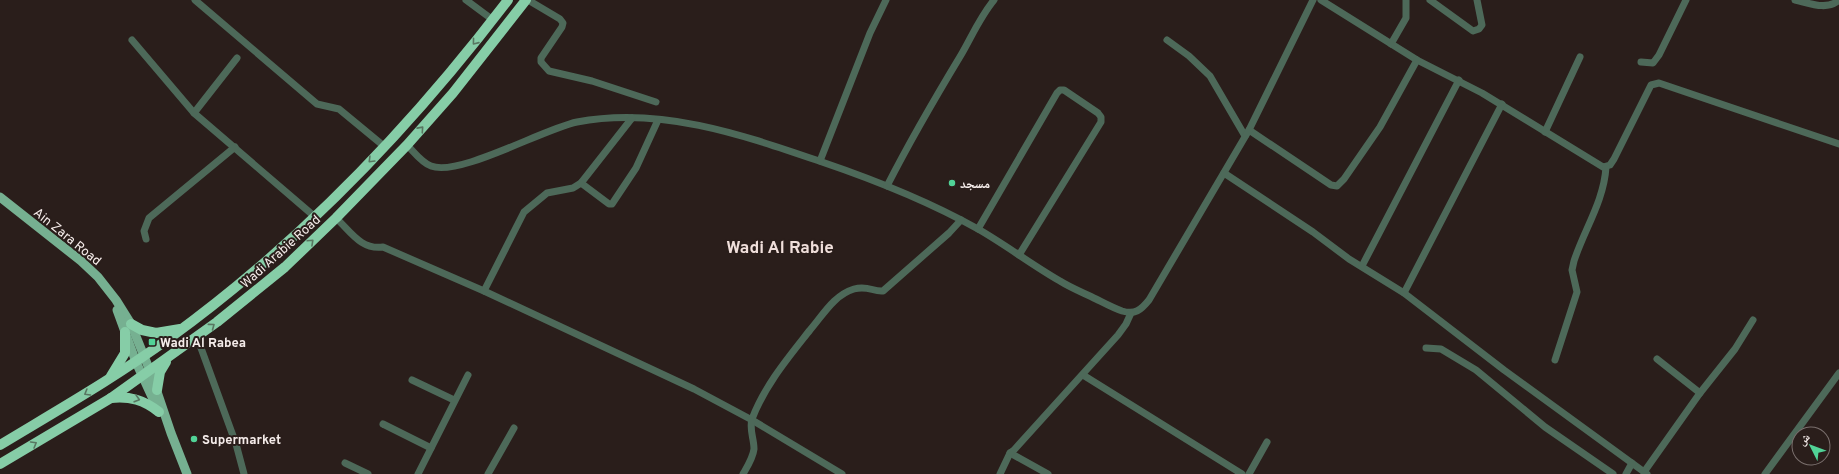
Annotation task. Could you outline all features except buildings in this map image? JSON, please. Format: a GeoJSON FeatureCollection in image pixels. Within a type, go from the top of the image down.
{"type":"FeatureCollection","features":[{"type":"Feature","properties":{"kind":"highway","name":"Wadi Arabie Road"},"geometry":{"type":"LineString","coordinates":[[0,444],[140,359],[182,329],[253,272],[314,216],[385,147],[443,81],[508,0]]}},
{"type":"Feature","properties":{"kind":"highway","name":"Wadi Arabie Road"},"geometry":{"type":"LineString","coordinates":[[0,464],[111,398],[197,337],[280,271],[336,218],[407,145],[463,82],[527,0]]}},
{"type":"Feature","properties":{"kind":"highway"},"geometry":{"type":"LineString","coordinates":[[109,379],[125,353],[128,328],[156,333],[182,329]]}},
{"type":"Feature","properties":{"kind":"highway"},"geometry":{"type":"LineString","coordinates":[[157,390],[160,372],[172,354]]}},
{"type":"Feature","properties":{"kind":"highway"},"geometry":{"type":"LineString","coordinates":[[111,398],[122,397],[137,399],[159,412]]}},
{"type":"Feature","properties":{"kind":"main road","name":"Ain Zara Road"},"geometry":{"type":"LineString","coordinates":[[0,197],[81,261],[98,277],[116,300],[146,373]]}},
{"type":"Feature","properties":{"kind":"main road"},"geometry":{"type":"LineString","coordinates":[[146,373],[157,390],[171,433],[187,474]]}},
{"type":"Feature","properties":{"kind":"main road"},"geometry":{"type":"LineString","coordinates":[[146,373],[159,412],[171,433]]}},
{"type":"Feature","properties":{"kind":"street"},"geometry":{"type":"LineString","coordinates":[[195,0],[317,104],[339,109],[385,147]]}},
{"type":"Feature","properties":{"kind":"street"},"geometry":{"type":"LineString","coordinates":[[466,0],[493,20]]}},
{"type":"Feature","properties":{"kind":"street"},"geometry":{"type":"LineString","coordinates":[[527,0],[560,19],[563,23],[562,27],[541,58],[541,62],[549,71],[592,81],[656,102]]}},
{"type":"Feature","properties":{"kind":"street"},"geometry":{"type":"LineString","coordinates":[[820,161],[870,33],[886,0]]}},
{"type":"Feature","properties":{"kind":"street"},"geometry":{"type":"LineString","coordinates":[[887,186],[914,132],[971,38],[981,18],[994,0]]}},
{"type":"Feature","properties":{"kind":"street"},"geometry":{"type":"LineString","coordinates":[[1000,474],[1010,453],[1083,375],[1122,329],[1131,313],[1143,308],[1149,300],[1247,133],[1313,0]]}},
{"type":"Feature","properties":{"kind":"street"},"geometry":{"type":"LineString","coordinates":[[1321,0],[1417,60],[1459,80],[1502,104],[1601,166],[1606,167]]}},
{"type":"Feature","properties":{"kind":"street"},"geometry":{"type":"LineString","coordinates":[[1391,44],[1406,18],[1406,0]]}},
{"type":"Feature","properties":{"kind":"street"},"geometry":{"type":"LineString","coordinates":[[1430,0],[1473,31],[1480,29],[1482,25],[1477,0]]}},
{"type":"Feature","properties":{"kind":"street"},"geometry":{"type":"LineString","coordinates":[[1642,62],[1653,63],[1659,55],[1686,0]]}},
{"type":"Feature","properties":{"kind":"street"},"geometry":{"type":"LineString","coordinates":[[1795,0],[1822,6],[1836,6],[1839,0]]}},
{"type":"Feature","properties":{"kind":"street"},"geometry":{"type":"LineString","coordinates":[[132,40],[194,113],[235,146],[314,216]]}},
{"type":"Feature","properties":{"kind":"street"},"geometry":{"type":"LineString","coordinates":[[1167,40],[1189,56],[1210,76],[1247,133],[1331,185],[1337,186],[1344,179],[1380,127],[1417,60]]}},
{"type":"Feature","properties":{"kind":"street"},"geometry":{"type":"LineString","coordinates":[[1545,132],[1580,57]]}},
{"type":"Feature","properties":{"kind":"street"},"geometry":{"type":"LineString","coordinates":[[194,113],[237,58]]}},
{"type":"Feature","properties":{"kind":"street"},"geometry":{"type":"LineString","coordinates":[[1362,266],[1459,80]]}},
{"type":"Feature","properties":{"kind":"street"},"geometry":{"type":"LineString","coordinates":[[1555,360],[1577,292],[1572,270],[1574,261],[1596,208],[1606,167],[1614,159],[1651,85],[1659,83],[1839,144]]}},
{"type":"Feature","properties":{"kind":"street"},"geometry":{"type":"LineString","coordinates":[[978,229],[1057,93],[1060,90],[1064,90],[1098,113],[1101,117],[1101,122],[1019,255]]}},
{"type":"Feature","properties":{"kind":"street"},"geometry":{"type":"LineString","coordinates":[[1404,293],[1502,104]]}},
{"type":"Feature","properties":{"kind":"street"},"geometry":{"type":"LineString","coordinates":[[407,145],[427,164],[443,169],[463,164],[550,130],[576,122],[632,118],[697,124],[722,129],[820,161],[922,200],[978,229],[1072,288],[1131,313]]}},
{"type":"Feature","properties":{"kind":"street"},"geometry":{"type":"LineString","coordinates":[[484,291],[524,212],[528,207],[547,193],[573,188],[581,183],[632,118]]}},
{"type":"Feature","properties":{"kind":"street"},"geometry":{"type":"LineString","coordinates":[[581,183],[608,204],[612,204],[636,168],[658,120]]}},
{"type":"Feature","properties":{"kind":"street"},"geometry":{"type":"LineString","coordinates":[[146,240],[144,231],[149,218],[235,146]]}},
{"type":"Feature","properties":{"kind":"street"},"geometry":{"type":"LineString","coordinates":[[1224,173],[1404,293],[1504,370],[1645,473],[1700,393],[1735,349],[1753,320]]}},
{"type":"Feature","properties":{"kind":"street"},"geometry":{"type":"LineString","coordinates":[[336,218],[367,246],[374,248],[383,247],[484,291],[694,389],[752,420],[842,474]]}},
{"type":"Feature","properties":{"kind":"street"},"geometry":{"type":"LineString","coordinates":[[743,474],[754,450],[750,429],[752,420],[777,372],[831,304],[844,293],[854,289],[870,288],[879,292],[883,291],[937,245],[961,220]]}},
{"type":"Feature","properties":{"kind":"street"},"geometry":{"type":"LineString","coordinates":[[197,337],[236,444],[244,474]]}},
{"type":"Feature","properties":{"kind":"street"},"geometry":{"type":"LineString","coordinates":[[1426,348],[1441,349],[1476,370],[1545,427],[1613,474]]}},
{"type":"Feature","properties":{"kind":"street"},"geometry":{"type":"LineString","coordinates":[[1657,359],[1700,393]]}},
{"type":"Feature","properties":{"kind":"street"},"geometry":{"type":"LineString","coordinates":[[1765,474],[1839,372]]}},
{"type":"Feature","properties":{"kind":"street"},"geometry":{"type":"LineString","coordinates":[[418,474],[468,374]]}},
{"type":"Feature","properties":{"kind":"street"},"geometry":{"type":"LineString","coordinates":[[1083,375],[1242,474]]}},
{"type":"Feature","properties":{"kind":"street"},"geometry":{"type":"LineString","coordinates":[[412,380],[454,400]]}},
{"type":"Feature","properties":{"kind":"street"},"geometry":{"type":"LineString","coordinates":[[383,424],[431,448]]}},
{"type":"Feature","properties":{"kind":"street"},"geometry":{"type":"LineString","coordinates":[[488,474],[514,428]]}},
{"type":"Feature","properties":{"kind":"street"},"geometry":{"type":"LineString","coordinates":[[1249,474],[1267,442]]}},
{"type":"Feature","properties":{"kind":"street"},"geometry":{"type":"LineString","coordinates":[[1010,453],[1048,474]]}},
{"type":"Feature","properties":{"kind":"street"},"geometry":{"type":"LineString","coordinates":[[345,463],[368,474]]}},
{"type":"Feature","properties":{"kind":"street"},"geometry":{"type":"LineString","coordinates":[[1626,474],[1632,463]]}},
{"type":"Feature","properties":{"kind":"place","name":"مسجد"},"geometry":{"type":"Point","coordinates":[952,183]}},
{"type":"Feature","properties":{"kind":"place","name":"Wadi Al Rabea"},"geometry":{"type":"Point","coordinates":[152,342]}},
{"type":"Feature","properties":{"kind":"place","name":"Supermarket"},"geometry":{"type":"Point","coordinates":[194,439]}},
{"type":"Feature","properties":{"kind":"district","name":"Wadi Al Rabie"},"geometry":{"type":"Point","coordinates":[780,247]}}]}
